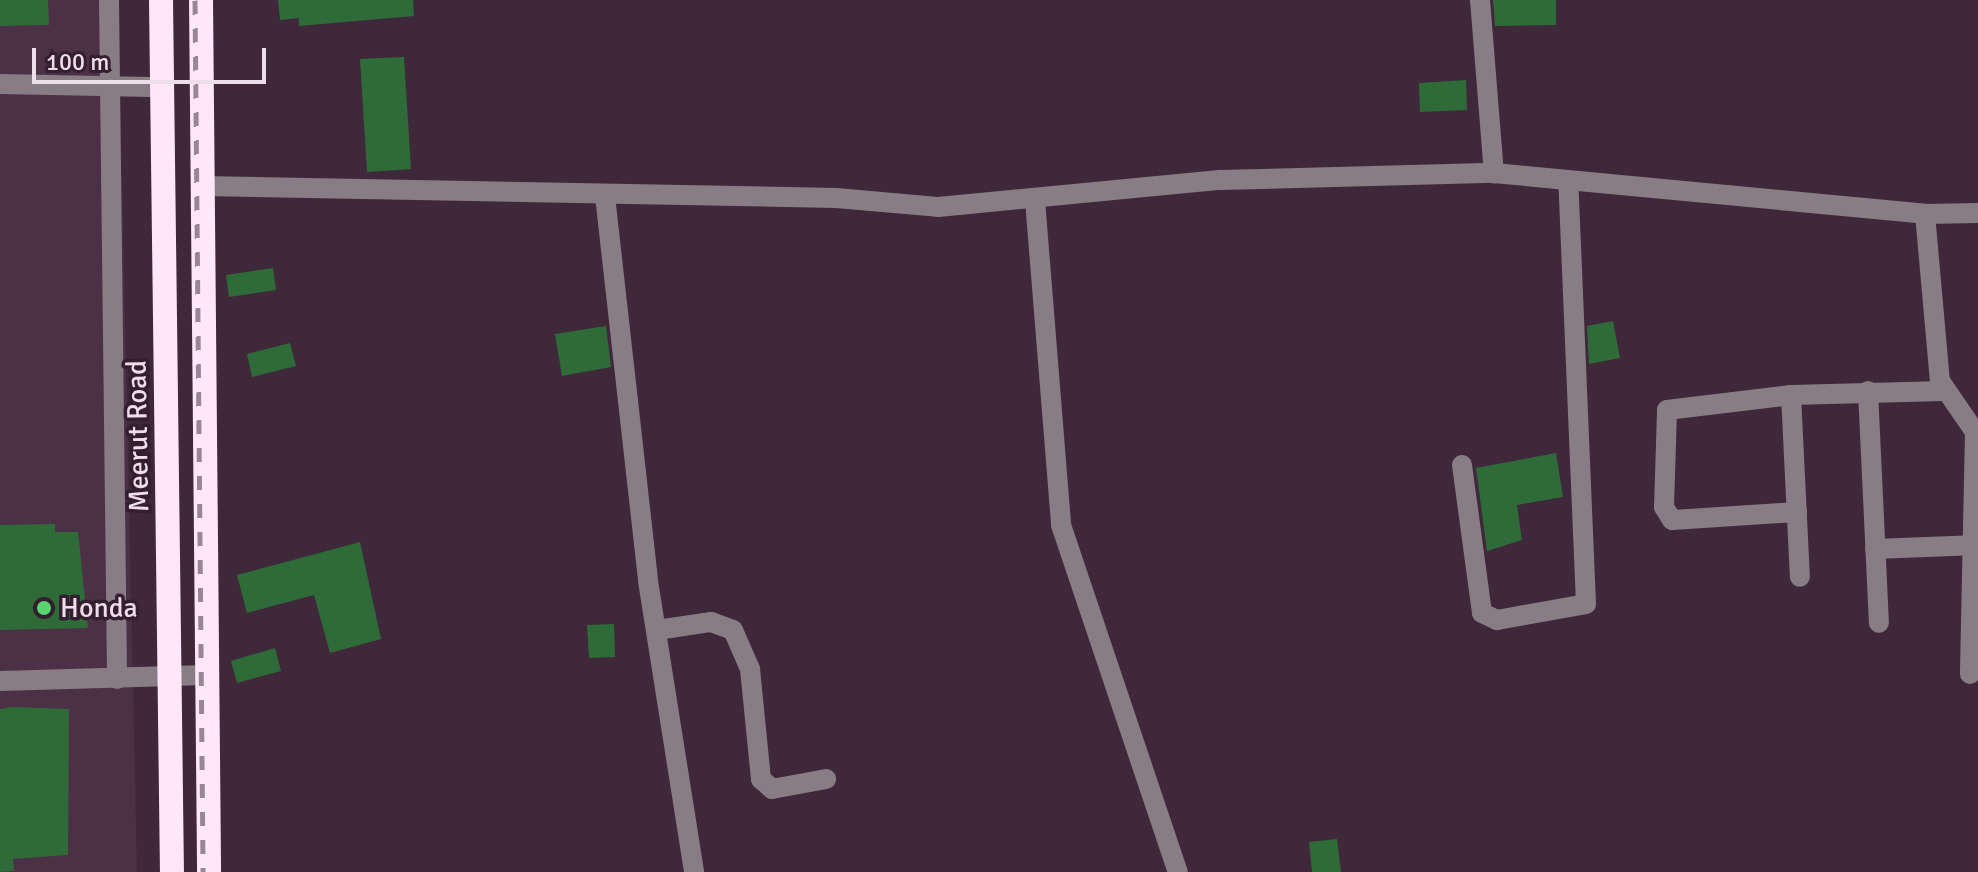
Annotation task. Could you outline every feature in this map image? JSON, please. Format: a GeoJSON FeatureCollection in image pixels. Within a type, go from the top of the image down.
{"type":"FeatureCollection","features":[{"type":"Feature","properties":{"kind":"highway","name":"Meerut Road"},"geometry":{"type":"LineString","coordinates":[[161,0],[172,677],[172,872]]}},
{"type":"Feature","properties":{"kind":"highway"},"geometry":{"type":"LineString","coordinates":[[201,0],[209,872]]}},
{"type":"Feature","properties":{"kind":"street"},"geometry":{"type":"LineString","coordinates":[[109,0],[114,86],[117,679]]}},
{"type":"Feature","properties":{"kind":"street"},"geometry":{"type":"LineString","coordinates":[[1480,0],[1494,173]]}},
{"type":"Feature","properties":{"kind":"street"},"geometry":{"type":"LineString","coordinates":[[0,84],[163,87]]}},
{"type":"Feature","properties":{"kind":"street"},"geometry":{"type":"LineString","coordinates":[[201,186],[836,198],[938,207],[1220,180],[1494,173],[1925,214],[1978,213]]}},
{"type":"Feature","properties":{"kind":"street"},"geometry":{"type":"LineString","coordinates":[[1462,465],[1482,613],[1497,620],[1586,604],[1568,180]]}},
{"type":"Feature","properties":{"kind":"street"},"geometry":{"type":"LineString","coordinates":[[605,196],[657,630],[694,872]]}},
{"type":"Feature","properties":{"kind":"street"},"geometry":{"type":"LineString","coordinates":[[1035,200],[1061,525],[1178,872]]}},
{"type":"Feature","properties":{"kind":"street"},"geometry":{"type":"LineString","coordinates":[[1925,214],[1944,391],[1975,432],[1974,642],[1970,674]]}},
{"type":"Feature","properties":{"kind":"street"},"geometry":{"type":"LineString","coordinates":[[1868,391],[1879,623]]}},
{"type":"Feature","properties":{"kind":"street"},"geometry":{"type":"LineString","coordinates":[[1797,512],[1679,521],[1664,507],[1667,410],[1791,395],[1944,391]]}},
{"type":"Feature","properties":{"kind":"street"},"geometry":{"type":"LineString","coordinates":[[1791,395],[1800,577]]}},
{"type":"Feature","properties":{"kind":"street"},"geometry":{"type":"LineString","coordinates":[[1875,549],[1974,545]]}},
{"type":"Feature","properties":{"kind":"street"},"geometry":{"type":"LineString","coordinates":[[657,630],[711,622],[733,630],[750,669],[766,785],[826,779]]}},
{"type":"Feature","properties":{"kind":"street"},"geometry":{"type":"LineString","coordinates":[[0,681],[206,675]]}},
{"type":"Feature","properties":{"kind":"shaded area"},"geometry":{"type":"Polygon","coordinates":[[[0,0],[118,0],[137,872],[0,872],[0,0]]]}},
{"type":"Feature","properties":{"kind":"building"},"geometry":{"type":"Polygon","coordinates":[[[0,0],[48,0],[49,25],[0,26],[0,0]]]}},
{"type":"Feature","properties":{"kind":"building"},"geometry":{"type":"Polygon","coordinates":[[[278,0],[413,0],[414,16],[299,26],[299,18],[280,20],[278,0]]]}},
{"type":"Feature","properties":{"kind":"building"},"geometry":{"type":"Polygon","coordinates":[[[1493,0],[1556,0],[1556,25],[1495,26],[1493,0]]]}},
{"type":"Feature","properties":{"kind":"building"},"geometry":{"type":"Polygon","coordinates":[[[404,57],[411,169],[367,172],[360,59],[404,57]]]}},
{"type":"Feature","properties":{"kind":"building"},"geometry":{"type":"Polygon","coordinates":[[[1466,80],[1467,110],[1420,112],[1419,83],[1466,80]]]}},
{"type":"Feature","properties":{"kind":"building"},"geometry":{"type":"Polygon","coordinates":[[[273,268],[276,290],[229,297],[226,275],[273,268]]]}},
{"type":"Feature","properties":{"kind":"building"},"geometry":{"type":"Polygon","coordinates":[[[1613,321],[1620,358],[1589,364],[1587,326],[1613,321]]]}},
{"type":"Feature","properties":{"kind":"building"},"geometry":{"type":"Polygon","coordinates":[[[606,326],[611,367],[562,376],[555,334],[606,326]]]}},
{"type":"Feature","properties":{"kind":"building"},"geometry":{"type":"Polygon","coordinates":[[[290,343],[296,366],[252,377],[247,354],[290,343]]]}},
{"type":"Feature","properties":{"kind":"building"},"geometry":{"type":"Polygon","coordinates":[[[1556,453],[1563,497],[1517,505],[1522,540],[1487,551],[1476,468],[1556,453]]]}},
{"type":"Feature","properties":{"kind":"building"},"geometry":{"type":"Polygon","coordinates":[[[55,524],[55,532],[78,532],[88,628],[0,630],[0,525],[55,524]]]}},
{"type":"Feature","properties":{"kind":"building"},"geometry":{"type":"Polygon","coordinates":[[[360,542],[381,639],[330,653],[314,595],[247,613],[237,575],[360,542]]]}},
{"type":"Feature","properties":{"kind":"building"},"geometry":{"type":"Polygon","coordinates":[[[614,624],[615,657],[589,658],[587,625],[614,624]]]}},
{"type":"Feature","properties":{"kind":"building"},"geometry":{"type":"Polygon","coordinates":[[[275,648],[281,671],[237,683],[231,661],[275,648]]]}},
{"type":"Feature","properties":{"kind":"building"},"geometry":{"type":"Polygon","coordinates":[[[0,709],[69,709],[68,855],[13,859],[14,871],[0,872],[0,709]]]}},
{"type":"Feature","properties":{"kind":"building"},"geometry":{"type":"Polygon","coordinates":[[[1337,839],[1341,872],[1312,872],[1309,842],[1337,839]]]}},
{"type":"Feature","properties":{"kind":"railway"},"geometry":{"type":"LineString","coordinates":[[195,0],[203,872]]}},
{"type":"Feature","properties":{"kind":"place","name":"Honda"},"geometry":{"type":"Point","coordinates":[44,608]}}]}
